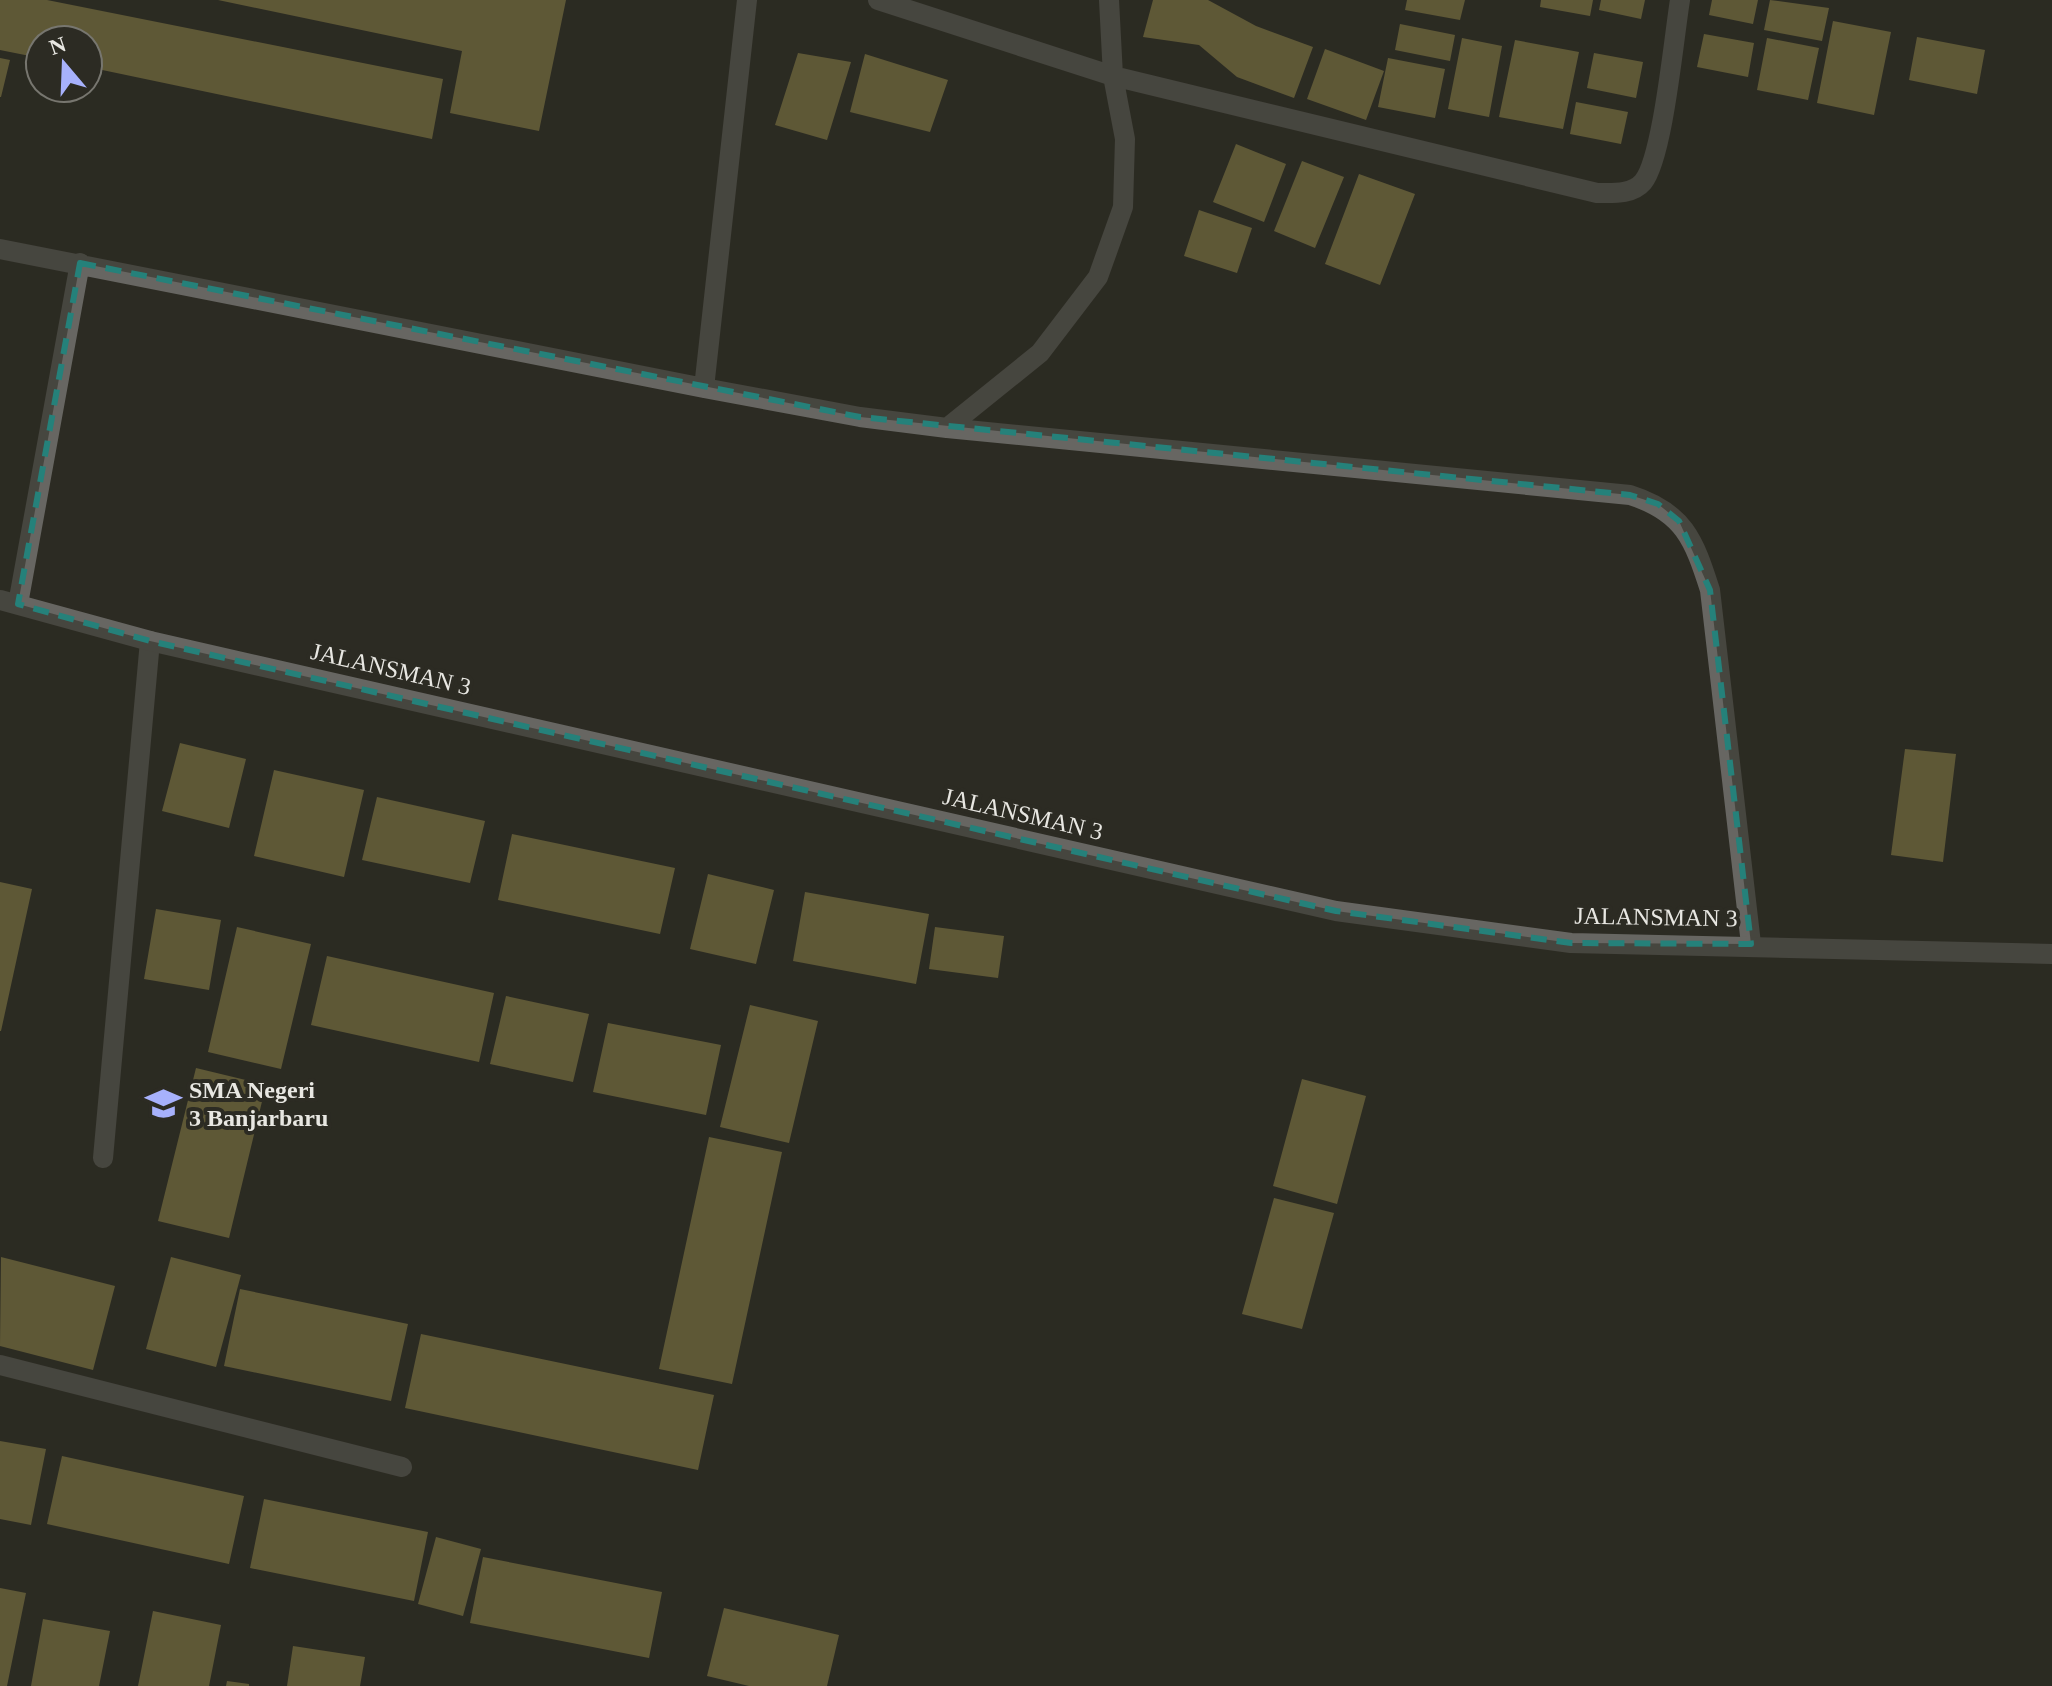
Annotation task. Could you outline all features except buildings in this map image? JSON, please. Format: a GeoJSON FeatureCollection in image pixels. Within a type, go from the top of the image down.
{"type":"FeatureCollection","features":[{"type":"Feature","properties":{"kind":"street"},"geometry":{"type":"LineString","coordinates":[[704,388],[747,0]]}},
{"type":"Feature","properties":{"kind":"street"},"geometry":{"type":"LineString","coordinates":[[878,0],[1113,76],[1597,193],[1624,193],[1643,182],[1654,156],[1680,0]]}},
{"type":"Feature","properties":{"kind":"street"},"geometry":{"type":"LineString","coordinates":[[947,428],[1040,353],[1098,277],[1123,207],[1125,139],[1113,76],[1109,0]]}},
{"type":"Feature","properties":{"kind":"street"},"geometry":{"type":"LineString","coordinates":[[0,249],[860,417],[1630,495],[1658,504],[1679,521],[1696,548],[1710,590],[1751,944]]}},
{"type":"Feature","properties":{"kind":"street"},"geometry":{"type":"LineString","coordinates":[[9,602],[80,263]]}},
{"type":"Feature","properties":{"kind":"street","name":"JALANSMAN 3"},"geometry":{"type":"LineString","coordinates":[[9,602],[150,641],[1336,911],[1571,943],[1751,944],[2052,954]]}},
{"type":"Feature","properties":{"kind":"street"},"geometry":{"type":"LineString","coordinates":[[103,1158],[150,641]]}},
{"type":"Feature","properties":{"kind":"street"},"geometry":{"type":"LineString","coordinates":[[0,1365],[402,1467]]}},
{"type":"Feature","properties":{"kind":"highlighted area"},"geometry":{"type":"Polygon","coordinates":[[[80,263],[860,417],[1630,495],[1658,504],[1679,521],[1710,590],[1751,944],[1571,943],[1336,911],[150,641],[18,604],[80,263]]]}},
{"type":"Feature","properties":{"kind":"place","name":"SMA Negeri 3 Banjarbaru"},"geometry":{"type":"Point","coordinates":[163,1104]}}]}
